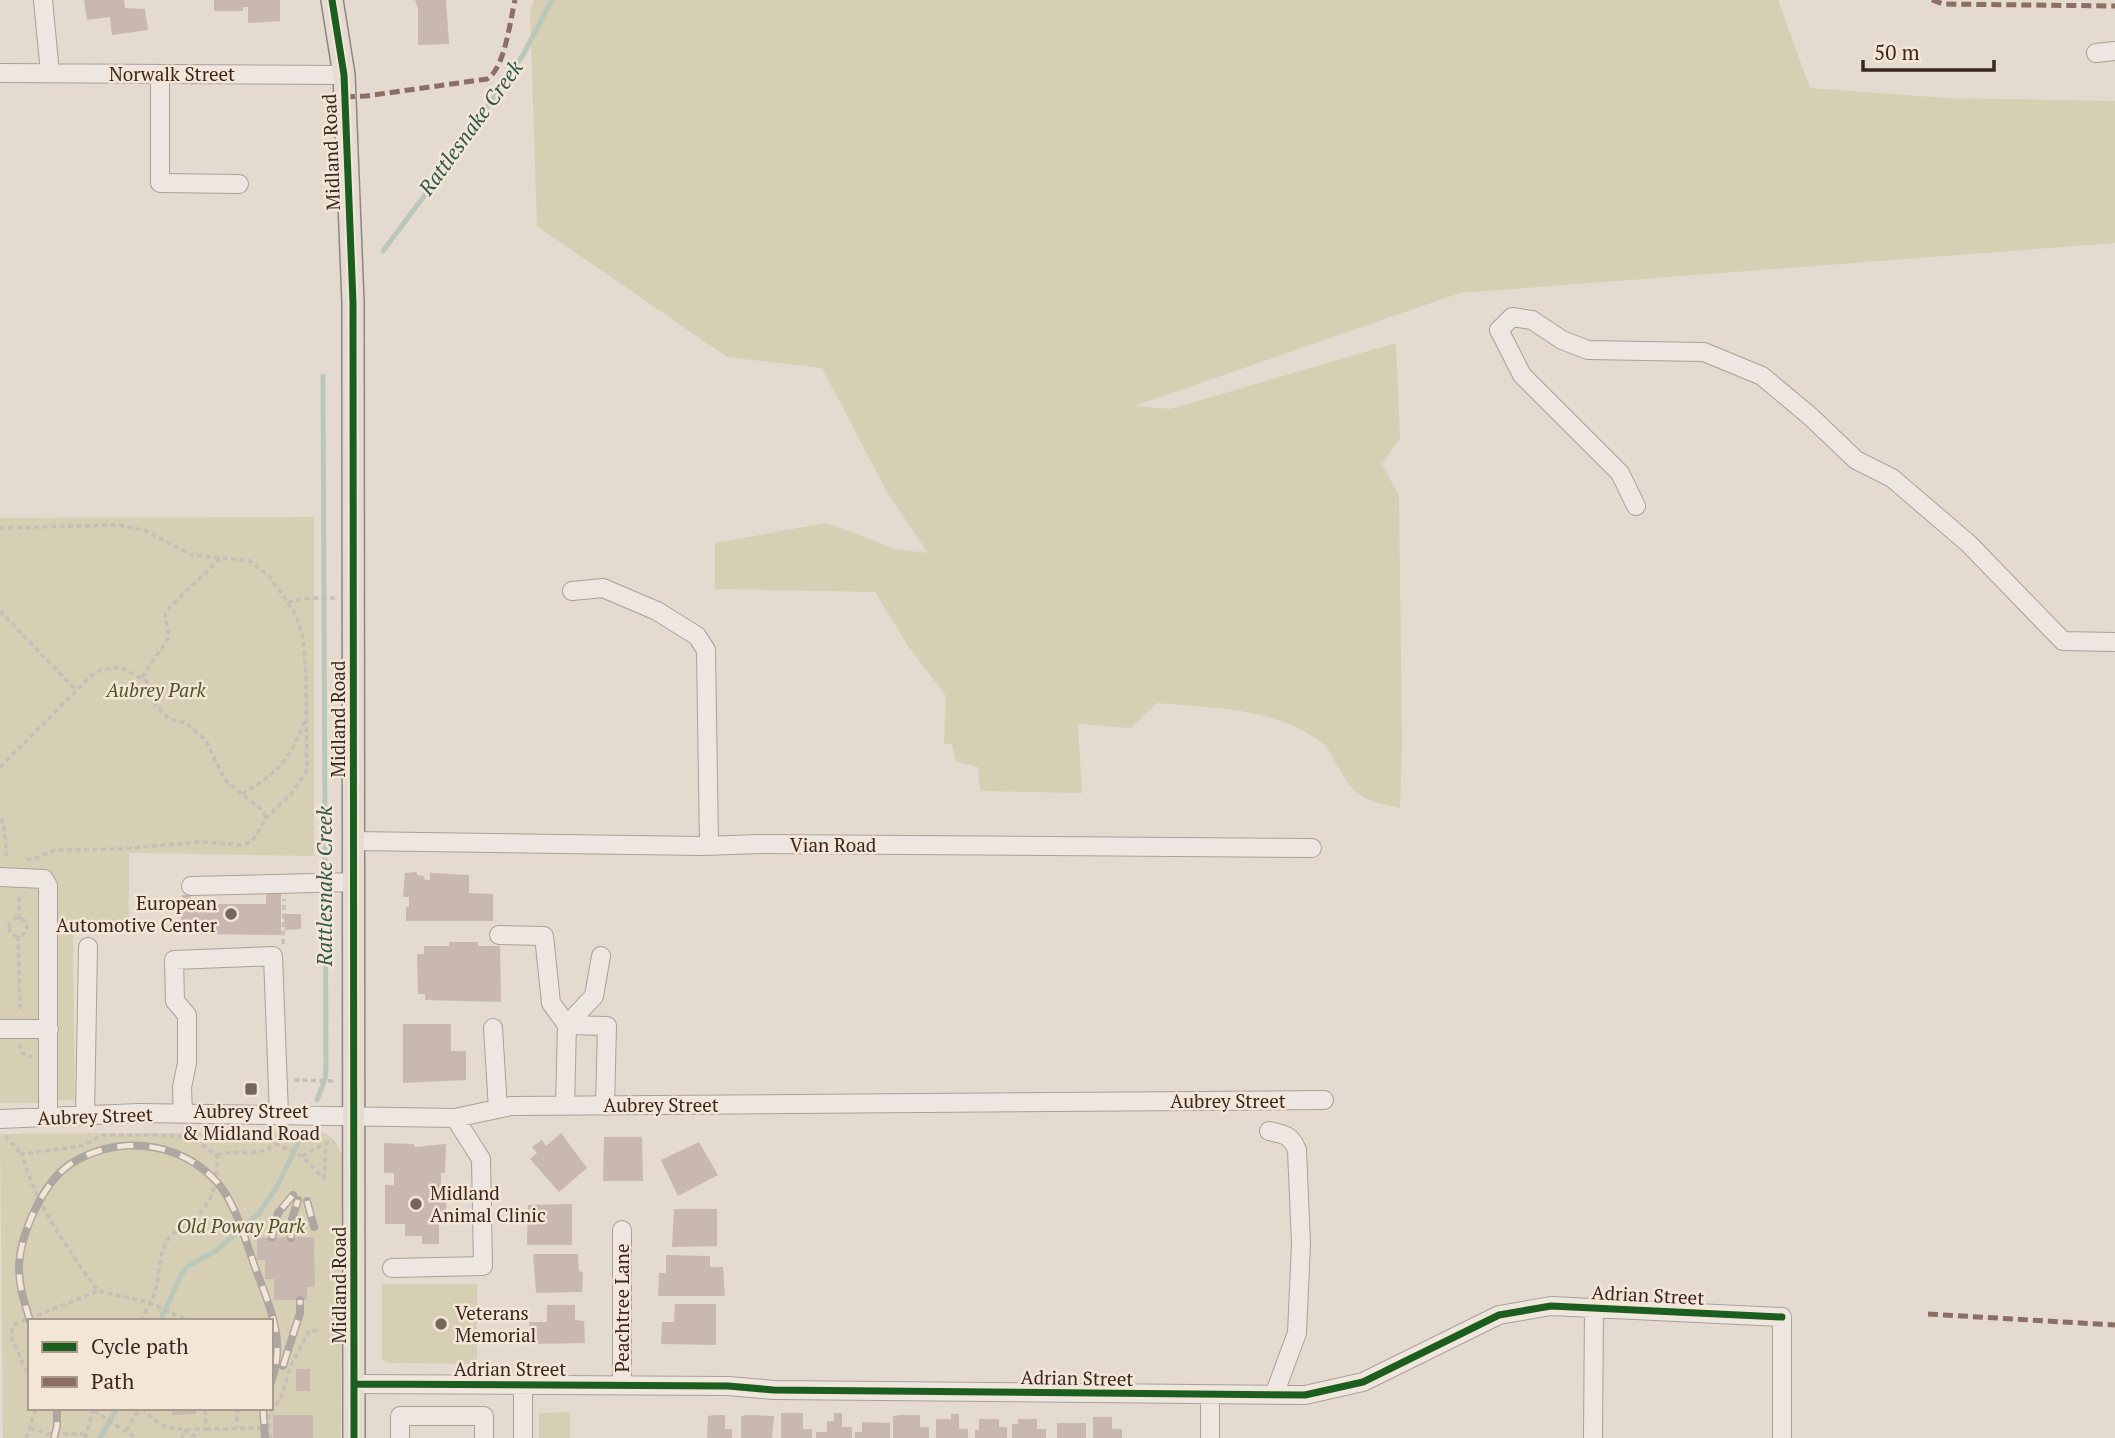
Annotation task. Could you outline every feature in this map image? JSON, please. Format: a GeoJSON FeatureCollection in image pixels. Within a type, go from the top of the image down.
{"type":"FeatureCollection","features":[{"type":"Feature","properties":{"kind":"main road","name":"Midland Road"},"geometry":{"type":"LineString","coordinates":[[332,0],[344,75],[353,303],[354,841],[344,882],[356,1118],[355,1438]]}},
{"type":"Feature","properties":{"kind":"street"},"geometry":{"type":"LineString","coordinates":[[43,0],[50,73]]}},
{"type":"Feature","properties":{"kind":"street"},"geometry":{"type":"LineString","coordinates":[[2096,53],[2115,51]]}},
{"type":"Feature","properties":{"kind":"street","name":"Norwalk Street"},"geometry":{"type":"LineString","coordinates":[[0,73],[344,75]]}},
{"type":"Feature","properties":{"kind":"street"},"geometry":{"type":"LineString","coordinates":[[160,74],[160,183],[239,184]]}},
{"type":"Feature","properties":{"kind":"street"},"geometry":{"type":"LineString","coordinates":[[1636,506],[1620,473],[1522,375],[1499,330],[1512,317],[1532,320],[1562,340],[1588,350],[1704,352],[1762,376],[1856,460],[1892,478],[1969,544],[2063,641],[2115,642]]}},
{"type":"Feature","properties":{"kind":"street"},"geometry":{"type":"LineString","coordinates":[[572,590],[603,589],[657,611],[697,636],[706,650],[709,846]]}},
{"type":"Feature","properties":{"kind":"street","name":"Vian Road"},"geometry":{"type":"LineString","coordinates":[[354,841],[709,846],[758,844],[1312,848]]}},
{"type":"Feature","properties":{"kind":"street"},"geometry":{"type":"LineString","coordinates":[[0,877],[37,878],[44,880],[48,886],[48,1117]]}},
{"type":"Feature","properties":{"kind":"street"},"geometry":{"type":"LineString","coordinates":[[191,886],[344,882]]}},
{"type":"Feature","properties":{"kind":"street"},"geometry":{"type":"LineString","coordinates":[[499,935],[544,936],[551,1003],[567,1025],[565,1106]]}},
{"type":"Feature","properties":{"kind":"street"},"geometry":{"type":"LineString","coordinates":[[85,1116],[88,947]]}},
{"type":"Feature","properties":{"kind":"street"},"geometry":{"type":"LineString","coordinates":[[183,1114],[187,1015],[175,1001],[174,960],[273,956],[279,1115]]}},
{"type":"Feature","properties":{"kind":"street"},"geometry":{"type":"LineString","coordinates":[[567,1025],[594,996],[601,956]]}},
{"type":"Feature","properties":{"kind":"street"},"geometry":{"type":"LineString","coordinates":[[567,1025],[607,1026],[605,1106]]}},
{"type":"Feature","properties":{"kind":"street"},"geometry":{"type":"LineString","coordinates":[[493,1028],[498,1109]]}},
{"type":"Feature","properties":{"kind":"street"},"geometry":{"type":"LineString","coordinates":[[0,1029],[49,1029]]}},
{"type":"Feature","properties":{"kind":"street","name":"Aubrey Street"},"geometry":{"type":"LineString","coordinates":[[3,1128],[48,1117],[85,1116],[183,1114],[455,1118],[511,1106],[1324,1100]]}},
{"type":"Feature","properties":{"kind":"street"},"geometry":{"type":"LineString","coordinates":[[392,1268],[483,1266],[481,1159],[455,1118]]}},
{"type":"Feature","properties":{"kind":"street"},"geometry":{"type":"LineString","coordinates":[[1269,1131],[1287,1135],[1297,1150],[1301,1244],[1297,1334],[1274,1395]]}},
{"type":"Feature","properties":{"kind":"street","name":"Peachtree Lane"},"geometry":{"type":"LineString","coordinates":[[622,1230],[622,1385]]}},
{"type":"Feature","properties":{"kind":"street","name":"Adrian Street"},"geometry":{"type":"LineString","coordinates":[[355,1384],[728,1386],[774,1390],[1305,1395],[1363,1382],[1499,1315],[1551,1306],[1782,1317],[1782,1438]]}},
{"type":"Feature","properties":{"kind":"street"},"geometry":{"type":"LineString","coordinates":[[1592,1438],[1594,1308]]}},
{"type":"Feature","properties":{"kind":"street"},"geometry":{"type":"LineString","coordinates":[[456,1384],[456,1415]]}},
{"type":"Feature","properties":{"kind":"street"},"geometry":{"type":"LineString","coordinates":[[523,1384],[523,1438]]}},
{"type":"Feature","properties":{"kind":"street"},"geometry":{"type":"LineString","coordinates":[[1210,1396],[1210,1438]]}},
{"type":"Feature","properties":{"kind":"street"},"geometry":{"type":"LineString","coordinates":[[400,1438],[400,1416],[456,1415],[484,1416],[484,1438]]}},
{"type":"Feature","properties":{"kind":"path"},"geometry":{"type":"LineString","coordinates":[[0,528],[119,525],[147,531],[191,555],[240,559],[258,566],[270,577],[296,615],[303,638],[306,673],[306,774],[267,818],[256,836],[243,845],[200,842],[120,849],[55,850],[33,859],[19,859]]}},
{"type":"Feature","properties":{"kind":"path"},"geometry":{"type":"LineString","coordinates":[[142,677],[169,637],[165,615],[170,607],[221,558]]}},
{"type":"Feature","properties":{"kind":"path"},"geometry":{"type":"LineString","coordinates":[[288,602],[333,598]]}},
{"type":"Feature","properties":{"kind":"path"},"geometry":{"type":"LineString","coordinates":[[0,611],[76,691]]}},
{"type":"Feature","properties":{"kind":"path"},"geometry":{"type":"LineString","coordinates":[[0,767],[92,676],[111,667],[120,667],[142,677],[153,687],[156,706],[169,719],[186,723],[206,741],[225,780],[262,810],[267,818]]}},
{"type":"Feature","properties":{"kind":"path"},"geometry":{"type":"LineString","coordinates":[[243,794],[272,776],[295,747],[306,719]]}},
{"type":"Feature","properties":{"kind":"path"},"geometry":{"type":"LineString","coordinates":[[0,819],[4,824],[7,860]]}},
{"type":"Feature","properties":{"kind":"path"},"geometry":{"type":"LineString","coordinates":[[273,956],[284,942],[283,884]]}},
{"type":"Feature","properties":{"kind":"path"},"geometry":{"type":"LineString","coordinates":[[19,919],[26,923],[27,929],[19,936],[11,933],[10,927],[14,920],[19,919]]}},
{"type":"Feature","properties":{"kind":"path"},"geometry":{"type":"LineString","coordinates":[[19,936],[19,1047],[22,1053],[34,1057]]}},
{"type":"Feature","properties":{"kind":"path"},"geometry":{"type":"LineString","coordinates":[[307,1080],[334,1080]]}},
{"type":"Feature","properties":{"kind":"path"},"geometry":{"type":"LineString","coordinates":[[3,1128],[22,1154],[28,1175],[48,1215],[98,1291]]}},
{"type":"Feature","properties":{"kind":"path"},"geometry":{"type":"LineString","coordinates":[[22,1154],[81,1146],[103,1135],[178,1136],[194,1140],[217,1154],[258,1153],[276,1144],[302,1156],[324,1180],[326,1143]]}},
{"type":"Feature","properties":{"kind":"path"},"geometry":{"type":"LineString","coordinates":[[302,1156],[326,1143],[334,1142]]}},
{"type":"Feature","properties":{"kind":"path"},"geometry":{"type":"LineString","coordinates":[[142,1319],[155,1290],[165,1244],[174,1232],[201,1212],[211,1198],[217,1154]]}},
{"type":"Feature","properties":{"kind":"path"},"geometry":{"type":"LineString","coordinates":[[28,1375],[11,1336],[13,1325],[98,1291],[150,1303],[185,1319]]}},
{"type":"Feature","properties":{"kind":"path"},"geometry":{"type":"LineString","coordinates":[[273,1408],[281,1398],[300,1345],[309,1331],[320,1330]]}},
{"type":"Feature","properties":{"kind":"path"},"geometry":{"type":"LineString","coordinates":[[26,1438],[35,1410]]}},
{"type":"Feature","properties":{"kind":"path"},"geometry":{"type":"LineString","coordinates":[[30,1428],[48,1434],[86,1436],[94,1410]]}},
{"type":"Feature","properties":{"kind":"path"},"geometry":{"type":"LineString","coordinates":[[95,1410],[136,1438]]}},
{"type":"Feature","properties":{"kind":"path"},"geometry":{"type":"LineString","coordinates":[[126,1430],[140,1410]]}},
{"type":"Feature","properties":{"kind":"path"},"geometry":{"type":"LineString","coordinates":[[143,1410],[165,1428],[269,1428]]}},
{"type":"Feature","properties":{"kind":"path"},"geometry":{"type":"LineString","coordinates":[[205,1410],[206,1429]]}},
{"type":"Feature","properties":{"kind":"path"},"geometry":{"type":"LineString","coordinates":[[237,1410],[237,1428]]}},
{"type":"Feature","properties":{"kind":"path"},"geometry":{"type":"LineString","coordinates":[[270,1438],[269,1413],[271,1410]]}},
{"type":"Feature","properties":{"kind":"path"},"geometry":{"type":"LineString","coordinates":[[182,1438],[184,1430]]}},
{"type":"Feature","properties":{"kind":"path"},"geometry":{"type":"LineString","coordinates":[[184,1430],[198,1438]]}},
{"type":"Feature","properties":{"kind":"green space"},"geometry":{"type":"Polygon","coordinates":[[[534,0],[1778,0],[1810,88],[1947,98],[2115,101],[2115,243],[1460,293],[1134,406],[1170,409],[1396,343],[1400,438],[1382,464],[1399,496],[1402,744],[1400,808],[1362,796],[1343,776],[1324,745],[1304,731],[1284,722],[1243,711],[1157,703],[1131,728],[1078,724],[1082,793],[980,791],[978,767],[956,762],[952,744],[944,744],[946,696],[908,646],[875,592],[715,589],[715,543],[827,523],[896,549],[928,553],[887,492],[822,368],[727,357],[537,226],[530,12],[534,0]]]}},
{"type":"Feature","properties":{"kind":"green space","name":"Aubrey Park"},"geometry":{"type":"Polygon","coordinates":[[[314,517],[314,856],[129,853],[129,928],[73,929],[75,1100],[0,1103],[0,518],[314,517]]]}},
{"type":"Feature","properties":{"kind":"green space","name":"Old Poway Park"},"geometry":{"type":"Polygon","coordinates":[[[322,1132],[333,1139],[342,1157],[341,1438],[3,1438],[0,1134],[322,1132]]]}},
{"type":"Feature","properties":{"kind":"green space"},"geometry":{"type":"Polygon","coordinates":[[[382,1284],[477,1284],[477,1364],[390,1363],[382,1360],[382,1284]]]}},
{"type":"Feature","properties":{"kind":"green space"},"geometry":{"type":"Polygon","coordinates":[[[570,1412],[570,1438],[539,1438],[539,1413],[570,1412]]]}},
{"type":"Feature","properties":{"kind":"building"},"geometry":{"type":"Polygon","coordinates":[[[84,0],[124,0],[125,8],[145,9],[148,30],[112,35],[110,17],[87,20],[84,0]]]}},
{"type":"Feature","properties":{"kind":"building"},"geometry":{"type":"Polygon","coordinates":[[[214,0],[280,0],[280,21],[248,23],[248,7],[243,7],[243,11],[214,11],[214,0]]]}},
{"type":"Feature","properties":{"kind":"building"},"geometry":{"type":"Polygon","coordinates":[[[415,0],[446,0],[449,44],[418,45],[418,8],[415,0]]]}},
{"type":"Feature","properties":{"kind":"building"},"geometry":{"type":"Polygon","coordinates":[[[417,872],[417,875],[424,876],[425,880],[430,880],[430,873],[469,875],[469,893],[493,894],[493,921],[406,921],[409,897],[403,897],[405,873],[417,872]]]}},
{"type":"Feature","properties":{"kind":"building","name":"European Automotive Center"},"geometry":{"type":"Polygon","coordinates":[[[266,893],[281,893],[281,935],[192,934],[192,925],[181,925],[182,895],[191,895],[191,904],[266,904],[266,893]]]}},
{"type":"Feature","properties":{"kind":"building"},"geometry":{"type":"Polygon","coordinates":[[[284,914],[301,914],[301,929],[285,930],[284,914]]]}},
{"type":"Feature","properties":{"kind":"building"},"geometry":{"type":"Polygon","coordinates":[[[449,942],[478,942],[478,946],[500,946],[501,1002],[425,1000],[425,994],[418,994],[417,954],[424,954],[424,946],[449,946],[449,942]]]}},
{"type":"Feature","properties":{"kind":"building"},"geometry":{"type":"Polygon","coordinates":[[[403,1024],[451,1024],[451,1051],[466,1051],[466,1080],[403,1083],[403,1024]]]}},
{"type":"Feature","properties":{"kind":"building"},"geometry":{"type":"Polygon","coordinates":[[[561,1133],[587,1168],[559,1192],[530,1159],[537,1153],[532,1147],[542,1140],[546,1146],[561,1133]]]}},
{"type":"Feature","properties":{"kind":"building"},"geometry":{"type":"Polygon","coordinates":[[[604,1137],[642,1137],[643,1181],[603,1181],[604,1137]]]}},
{"type":"Feature","properties":{"kind":"building"},"geometry":{"type":"Polygon","coordinates":[[[699,1142],[718,1175],[678,1196],[661,1160],[699,1142]]]}},
{"type":"Feature","properties":{"kind":"building","name":"Midland Animal Clinic"},"geometry":{"type":"Polygon","coordinates":[[[384,1143],[414,1144],[414,1147],[446,1144],[445,1173],[441,1173],[441,1186],[446,1186],[446,1223],[439,1223],[439,1244],[422,1244],[422,1236],[405,1236],[405,1224],[385,1224],[385,1185],[394,1185],[394,1173],[384,1173],[384,1143]]]}},
{"type":"Feature","properties":{"kind":"building"},"geometry":{"type":"Polygon","coordinates":[[[572,1204],[572,1245],[527,1245],[528,1205],[572,1204]]]}},
{"type":"Feature","properties":{"kind":"building"},"geometry":{"type":"Polygon","coordinates":[[[674,1209],[717,1209],[717,1246],[672,1247],[674,1209]]]}},
{"type":"Feature","properties":{"kind":"building"},"geometry":{"type":"Polygon","coordinates":[[[314,1237],[315,1287],[307,1287],[307,1300],[274,1300],[274,1279],[265,1279],[265,1260],[257,1260],[257,1238],[314,1237]]]}},
{"type":"Feature","properties":{"kind":"building"},"geometry":{"type":"Polygon","coordinates":[[[533,1254],[578,1254],[579,1271],[583,1272],[582,1292],[536,1293],[533,1254]]]}},
{"type":"Feature","properties":{"kind":"building"},"geometry":{"type":"Polygon","coordinates":[[[666,1255],[710,1256],[710,1267],[723,1267],[725,1296],[658,1296],[659,1273],[666,1273],[666,1255]]]}},
{"type":"Feature","properties":{"kind":"building"},"geometry":{"type":"Polygon","coordinates":[[[675,1304],[716,1304],[716,1345],[661,1344],[662,1322],[674,1322],[675,1304]]]}},
{"type":"Feature","properties":{"kind":"building"},"geometry":{"type":"Polygon","coordinates":[[[547,1305],[575,1305],[575,1320],[584,1321],[585,1343],[530,1344],[529,1322],[547,1322],[547,1305]]]}},
{"type":"Feature","properties":{"kind":"building"},"geometry":{"type":"Polygon","coordinates":[[[296,1369],[310,1369],[310,1391],[296,1391],[296,1369]]]}},
{"type":"Feature","properties":{"kind":"building"},"geometry":{"type":"Polygon","coordinates":[[[172,1410],[196,1410],[196,1414],[172,1415],[172,1410]]]}},
{"type":"Feature","properties":{"kind":"building"},"geometry":{"type":"Polygon","coordinates":[[[781,1413],[803,1413],[803,1429],[812,1429],[812,1438],[781,1438],[781,1413]]]}},
{"type":"Feature","properties":{"kind":"building"},"geometry":{"type":"Polygon","coordinates":[[[834,1413],[842,1413],[842,1427],[852,1427],[852,1438],[816,1438],[816,1432],[827,1432],[827,1421],[834,1421],[834,1413]]]}},
{"type":"Feature","properties":{"kind":"building"},"geometry":{"type":"Polygon","coordinates":[[[951,1414],[959,1414],[959,1429],[968,1429],[968,1438],[936,1438],[936,1419],[951,1419],[951,1414]]]}},
{"type":"Feature","properties":{"kind":"building"},"geometry":{"type":"Polygon","coordinates":[[[273,1415],[313,1415],[313,1438],[273,1438],[273,1415]]]}},
{"type":"Feature","properties":{"kind":"building"},"geometry":{"type":"Polygon","coordinates":[[[725,1415],[725,1429],[732,1429],[732,1438],[707,1438],[708,1416],[725,1415]]]}},
{"type":"Feature","properties":{"kind":"building"},"geometry":{"type":"Polygon","coordinates":[[[920,1415],[920,1427],[929,1427],[929,1438],[893,1438],[893,1416],[920,1415]]]}},
{"type":"Feature","properties":{"kind":"building"},"geometry":{"type":"Polygon","coordinates":[[[741,1416],[774,1416],[772,1438],[741,1438],[741,1416]]]}},
{"type":"Feature","properties":{"kind":"building"},"geometry":{"type":"Polygon","coordinates":[[[1093,1417],[1112,1417],[1112,1429],[1122,1429],[1122,1438],[1093,1438],[1093,1417]]]}},
{"type":"Feature","properties":{"kind":"building"},"geometry":{"type":"Polygon","coordinates":[[[979,1419],[999,1419],[999,1427],[1007,1427],[1007,1438],[975,1438],[975,1430],[979,1430],[979,1419]]]}},
{"type":"Feature","properties":{"kind":"building"},"geometry":{"type":"Polygon","coordinates":[[[1018,1419],[1037,1419],[1037,1429],[1046,1429],[1046,1438],[1012,1438],[1012,1424],[1018,1424],[1018,1419]]]}},
{"type":"Feature","properties":{"kind":"building"},"geometry":{"type":"Polygon","coordinates":[[[862,1422],[890,1423],[890,1438],[855,1438],[855,1432],[862,1432],[862,1422]]]}},
{"type":"Feature","properties":{"kind":"building"},"geometry":{"type":"Polygon","coordinates":[[[1057,1423],[1086,1423],[1086,1438],[1057,1438],[1057,1423]]]}},
{"type":"Feature","properties":{"kind":"waterway","name":"Rattlesnake Creek"},"geometry":{"type":"LineString","coordinates":[[383,251],[445,168],[523,55],[552,0]]}},
{"type":"Feature","properties":{"kind":"waterway","name":"Rattlesnake Creek"},"geometry":{"type":"LineString","coordinates":[[317,1100],[326,1069],[323,376]]}},
{"type":"Feature","properties":{"kind":"waterway","name":"Rattlesnake Creek"},"geometry":{"type":"LineString","coordinates":[[161,1319],[187,1267],[217,1250],[259,1213],[278,1185],[299,1141]]}},
{"type":"Feature","properties":{"kind":"waterway","name":"Rattlesnake Creek"},"geometry":{"type":"LineString","coordinates":[[100,1438],[116,1410]]}},
{"type":"Feature","properties":{"kind":"railway"},"geometry":{"type":"LineString","coordinates":[[29,1319],[20,1282],[20,1256],[28,1226],[51,1183],[72,1163],[108,1148],[146,1146],[165,1150],[199,1166],[214,1179],[234,1209],[275,1325],[277,1353],[273,1375]]}},
{"type":"Feature","properties":{"kind":"railway"},"geometry":{"type":"LineString","coordinates":[[272,1238],[278,1213],[293,1195]]}},
{"type":"Feature","properties":{"kind":"railway"},"geometry":{"type":"LineString","coordinates":[[291,1238],[292,1219],[298,1200]]}},
{"type":"Feature","properties":{"kind":"railway"},"geometry":{"type":"LineString","coordinates":[[307,1201],[314,1227]]}},
{"type":"Feature","properties":{"kind":"railway"},"geometry":{"type":"LineString","coordinates":[[283,1366],[300,1313],[300,1300]]}},
{"type":"Feature","properties":{"kind":"railway"},"geometry":{"type":"LineString","coordinates":[[54,1438],[57,1410]]}},
{"type":"Feature","properties":{"kind":"railway"},"geometry":{"type":"LineString","coordinates":[[263,1410],[265,1438]]}},
{"type":"Feature","properties":{"kind":"marked path"},"geometry":{"type":"LineString","coordinates":[[345,97],[487,79],[502,55],[515,0]]}},
{"type":"Feature","properties":{"kind":"marked path"},"geometry":{"type":"LineString","coordinates":[[1932,0],[1943,4],[2115,6]]}},
{"type":"Feature","properties":{"kind":"marked path"},"geometry":{"type":"LineString","coordinates":[[1928,1314],[2115,1325]]}},
{"type":"Feature","properties":{"kind":"cycle path"},"geometry":{"type":"LineString","coordinates":[[332,0],[344,75],[353,303],[354,1438]]}},
{"type":"Feature","properties":{"kind":"cycle path"},"geometry":{"type":"LineString","coordinates":[[355,1384],[728,1386],[774,1390],[1305,1395],[1363,1382],[1499,1315],[1551,1306],[1782,1317]]}},
{"type":"Feature","properties":{"kind":"place","name":"European Automotive Center"},"geometry":{"type":"Point","coordinates":[231,914]}},
{"type":"Feature","properties":{"kind":"place","name":"Aubrey Street & Midland Road"},"geometry":{"type":"Point","coordinates":[251,1089]}},
{"type":"Feature","properties":{"kind":"place","name":"Midland Animal Clinic"},"geometry":{"type":"Point","coordinates":[416,1204]}},
{"type":"Feature","properties":{"kind":"place","name":"Veterans Memorial"},"geometry":{"type":"Point","coordinates":[441,1324]}}]}
